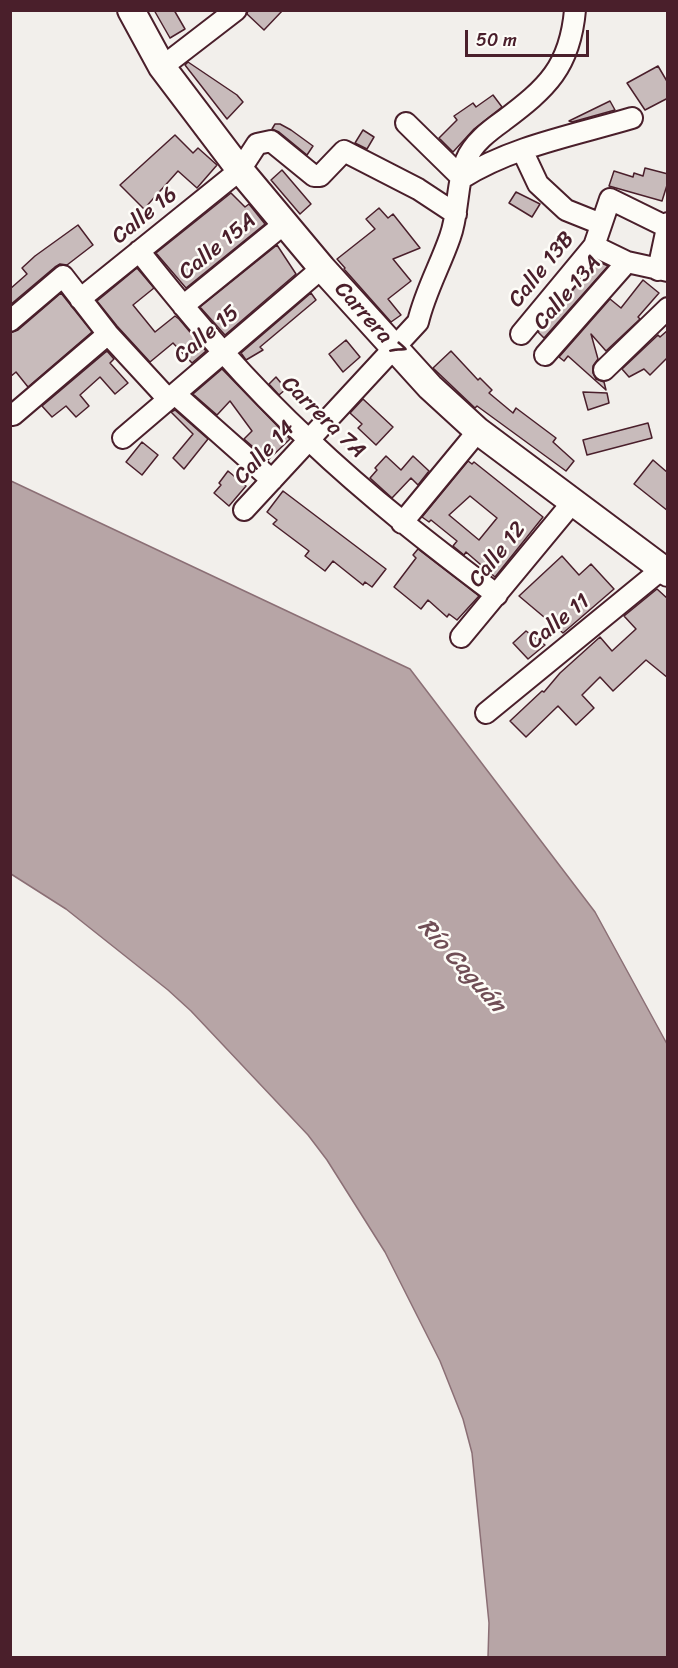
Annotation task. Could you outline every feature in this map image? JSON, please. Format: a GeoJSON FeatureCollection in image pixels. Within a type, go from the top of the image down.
{"type":"FeatureCollection","features":[{"type":"Feature","properties":{"kind":"main road","name":"Carrera 7"},"geometry":{"type":"LineString","coordinates":[[131,10],[162,67],[240,170],[322,268],[429,387],[478,431],[665,571]]}},
{"type":"Feature","properties":{"kind":"street"},"geometry":{"type":"LineString","coordinates":[[162,67],[236,10]]}},
{"type":"Feature","properties":{"kind":"street","name":"Calle 14"},"geometry":{"type":"LineString","coordinates":[[244,510],[418,322],[423,301],[451,236],[466,160],[481,140],[538,94],[551,78],[565,55],[573,35],[576,10]]}},
{"type":"Feature","properties":{"kind":"street"},"geometry":{"type":"LineString","coordinates":[[406,123],[462,178],[481,166],[522,150],[632,118]]}},
{"type":"Feature","properties":{"kind":"street","name":"Calle 16"},"geometry":{"type":"LineString","coordinates":[[80,299],[240,170],[257,144],[272,141],[315,176],[320,176],[344,151],[418,189],[456,214]]}},
{"type":"Feature","properties":{"kind":"street"},"geometry":{"type":"LineString","coordinates":[[522,150],[538,184],[566,210],[601,224]]}},
{"type":"Feature","properties":{"kind":"street","name":"Calle 13B"},"geometry":{"type":"LineString","coordinates":[[521,334],[594,246],[610,199],[667,225]]}},
{"type":"Feature","properties":{"kind":"street","name":"Calle 15A"},"geometry":{"type":"LineString","coordinates":[[183,306],[284,224]]}},
{"type":"Feature","properties":{"kind":"street"},"geometry":{"type":"LineString","coordinates":[[594,246],[627,262],[663,271],[667,225]]}},
{"type":"Feature","properties":{"kind":"street","name":"Carrera 7A"},"geometry":{"type":"LineString","coordinates":[[139,251],[223,353],[309,441],[402,523],[496,595]]}},
{"type":"Feature","properties":{"kind":"street","name":"Calle 13A"},"geometry":{"type":"LineString","coordinates":[[545,355],[627,262]]}},
{"type":"Feature","properties":{"kind":"street","name":"Calle 15"},"geometry":{"type":"LineString","coordinates":[[123,438],[322,268]]}},
{"type":"Feature","properties":{"kind":"street"},"geometry":{"type":"LineString","coordinates":[[10,321],[63,276],[108,334],[172,397],[272,480]]}},
{"type":"Feature","properties":{"kind":"street"},"geometry":{"type":"LineString","coordinates":[[604,370],[668,308]]}},
{"type":"Feature","properties":{"kind":"street"},"geometry":{"type":"LineString","coordinates":[[13,415],[108,334]]}},
{"type":"Feature","properties":{"kind":"street"},"geometry":{"type":"LineString","coordinates":[[402,523],[478,431]]}},
{"type":"Feature","properties":{"kind":"street","name":"Calle 12"},"geometry":{"type":"LineString","coordinates":[[461,637],[572,503]]}},
{"type":"Feature","properties":{"kind":"street","name":"Calle 11"},"geometry":{"type":"LineString","coordinates":[[486,712],[665,571]]}},
{"type":"Feature","properties":{"kind":"water","name":"Río Caguán"},"geometry":{"type":"Polygon","coordinates":[[[11,481],[410,669],[595,912],[667,1044],[667,1657],[488,1657],[489,1623],[472,1453],[463,1419],[440,1361],[385,1252],[327,1160],[308,1135],[191,1011],[66,909],[11,874],[11,481]]]}},
{"type":"Feature","properties":{"kind":"building"},"geometry":{"type":"Polygon","coordinates":[[[154,10],[174,10],[185,29],[170,38],[154,10]]]}},
{"type":"Feature","properties":{"kind":"building"},"geometry":{"type":"Polygon","coordinates":[[[248,10],[283,10],[264,30],[247,14],[248,10]]]}},
{"type":"Feature","properties":{"kind":"building"},"geometry":{"type":"Polygon","coordinates":[[[188,62],[237,95],[243,102],[227,119],[185,65],[188,62]]]}},
{"type":"Feature","properties":{"kind":"building"},"geometry":{"type":"Polygon","coordinates":[[[658,66],[668,83],[668,98],[645,110],[627,83],[658,66]]]}},
{"type":"Feature","properties":{"kind":"building"},"geometry":{"type":"Polygon","coordinates":[[[493,95],[502,107],[474,129],[453,152],[439,138],[457,120],[454,116],[473,103],[476,107],[493,95]]]}},
{"type":"Feature","properties":{"kind":"building"},"geometry":{"type":"Polygon","coordinates":[[[610,101],[615,110],[569,121],[610,101]]]}},
{"type":"Feature","properties":{"kind":"building"},"geometry":{"type":"Polygon","coordinates":[[[275,124],[291,130],[313,146],[307,155],[272,129],[275,124]]]}},
{"type":"Feature","properties":{"kind":"building"},"geometry":{"type":"Polygon","coordinates":[[[363,130],[374,137],[367,149],[355,143],[363,130]]]}},
{"type":"Feature","properties":{"kind":"building"},"geometry":{"type":"Polygon","coordinates":[[[175,135],[193,153],[198,148],[217,165],[197,188],[178,171],[144,209],[120,185],[175,135]]]}},
{"type":"Feature","properties":{"kind":"building"},"geometry":{"type":"Polygon","coordinates":[[[645,168],[668,174],[662,201],[609,186],[614,171],[633,177],[634,173],[643,176],[645,168]]]}},
{"type":"Feature","properties":{"kind":"building"},"geometry":{"type":"Polygon","coordinates":[[[282,170],[311,204],[300,214],[271,180],[282,170]]]}},
{"type":"Feature","properties":{"kind":"building"},"geometry":{"type":"Polygon","coordinates":[[[516,192],[540,204],[532,217],[509,203],[516,192]]]}},
{"type":"Feature","properties":{"kind":"building"},"geometry":{"type":"Polygon","coordinates":[[[231,193],[245,207],[249,204],[265,224],[186,288],[156,253],[231,193]]]}},
{"type":"Feature","properties":{"kind":"building"},"geometry":{"type":"Polygon","coordinates":[[[379,208],[388,218],[393,214],[420,248],[393,259],[411,281],[388,299],[401,315],[391,322],[337,259],[375,229],[366,219],[379,208]]]}},
{"type":"Feature","properties":{"kind":"building"},"geometry":{"type":"Polygon","coordinates":[[[78,225],[93,245],[67,265],[60,264],[55,267],[10,305],[10,289],[27,274],[22,268],[78,225]]]}},
{"type":"Feature","properties":{"kind":"building"},"geometry":{"type":"Polygon","coordinates":[[[277,245],[296,274],[225,335],[200,307],[277,245]]]}},
{"type":"Feature","properties":{"kind":"building"},"geometry":{"type":"Polygon","coordinates":[[[597,261],[608,266],[544,338],[538,332],[597,261]]]}},
{"type":"Feature","properties":{"kind":"building"},"geometry":{"type":"Polygon","coordinates":[[[137,268],[154,288],[133,305],[155,332],[175,316],[179,319],[206,351],[192,363],[173,343],[150,362],[97,301],[137,268]]]}},
{"type":"Feature","properties":{"kind":"building"},"geometry":{"type":"Polygon","coordinates":[[[643,280],[659,293],[638,317],[640,319],[606,351],[591,334],[598,359],[593,366],[593,373],[596,379],[604,382],[606,390],[568,356],[564,361],[559,357],[610,299],[621,308],[643,280]]]}},
{"type":"Feature","properties":{"kind":"building"},"geometry":{"type":"Polygon","coordinates":[[[61,293],[92,332],[28,387],[16,372],[10,377],[10,333],[18,330],[61,293]]]}},
{"type":"Feature","properties":{"kind":"building"},"geometry":{"type":"Polygon","coordinates":[[[311,293],[316,300],[260,347],[263,350],[246,360],[241,353],[311,293]]]}},
{"type":"Feature","properties":{"kind":"building"},"geometry":{"type":"Polygon","coordinates":[[[668,330],[668,357],[650,375],[644,369],[629,377],[622,369],[658,335],[660,337],[668,330]]]}},
{"type":"Feature","properties":{"kind":"building"},"geometry":{"type":"Polygon","coordinates":[[[346,340],[360,357],[343,372],[329,354],[346,340]]]}},
{"type":"Feature","properties":{"kind":"building"},"geometry":{"type":"Polygon","coordinates":[[[107,351],[114,359],[110,363],[128,383],[115,394],[100,377],[80,395],[89,406],[76,417],[66,406],[52,417],[42,406],[107,351]]]}},
{"type":"Feature","properties":{"kind":"building"},"geometry":{"type":"Polygon","coordinates":[[[451,351],[478,380],[480,378],[492,390],[489,393],[513,413],[516,408],[556,438],[553,442],[574,461],[566,471],[477,406],[475,408],[433,368],[451,351]]]}},
{"type":"Feature","properties":{"kind":"building"},"geometry":{"type":"Polygon","coordinates":[[[222,369],[290,439],[268,460],[244,439],[252,431],[230,401],[217,415],[193,394],[222,369]]]}},
{"type":"Feature","properties":{"kind":"building"},"geometry":{"type":"Polygon","coordinates":[[[276,377],[286,389],[279,395],[269,384],[276,377]]]}},
{"type":"Feature","properties":{"kind":"building"},"geometry":{"type":"Polygon","coordinates":[[[583,392],[607,393],[609,403],[588,410],[583,392]]]}},
{"type":"Feature","properties":{"kind":"building"},"geometry":{"type":"Polygon","coordinates":[[[363,399],[393,427],[376,445],[358,428],[362,424],[350,413],[363,399]]]}},
{"type":"Feature","properties":{"kind":"building"},"geometry":{"type":"Polygon","coordinates":[[[175,410],[208,439],[184,469],[173,458],[193,434],[171,412],[175,410]]]}},
{"type":"Feature","properties":{"kind":"building"},"geometry":{"type":"Polygon","coordinates":[[[648,423],[652,438],[587,455],[583,440],[648,423]]]}},
{"type":"Feature","properties":{"kind":"building"},"geometry":{"type":"Polygon","coordinates":[[[142,442],[158,455],[142,475],[126,462],[142,442]]]}},
{"type":"Feature","properties":{"kind":"building"},"geometry":{"type":"Polygon","coordinates":[[[386,456],[401,470],[413,456],[429,471],[418,485],[411,478],[392,498],[370,478],[377,470],[375,468],[386,456]]]}},
{"type":"Feature","properties":{"kind":"building"},"geometry":{"type":"Polygon","coordinates":[[[653,460],[668,473],[668,511],[634,484],[653,460]]]}},
{"type":"Feature","properties":{"kind":"building"},"geometry":{"type":"Polygon","coordinates":[[[468,461],[472,464],[474,462],[543,517],[495,577],[466,552],[464,555],[453,546],[457,541],[431,520],[429,522],[422,517],[468,461]],[[470,496],[449,515],[479,540],[497,518],[470,496]]]}},
{"type":"Feature","properties":{"kind":"building"},"geometry":{"type":"Polygon","coordinates":[[[228,471],[246,486],[229,506],[214,493],[228,471]]]}},
{"type":"Feature","properties":{"kind":"building"},"geometry":{"type":"Polygon","coordinates":[[[283,491],[386,569],[372,587],[365,582],[363,585],[333,561],[325,571],[305,556],[309,551],[273,524],[277,520],[267,512],[283,491]]]}},
{"type":"Feature","properties":{"kind":"building"},"geometry":{"type":"Polygon","coordinates":[[[418,549],[479,596],[457,620],[449,614],[447,617],[428,600],[421,609],[394,587],[416,558],[413,555],[418,549]]]}},
{"type":"Feature","properties":{"kind":"building"},"geometry":{"type":"Polygon","coordinates":[[[562,556],[579,575],[591,564],[614,589],[563,633],[519,596],[562,556]]]}},
{"type":"Feature","properties":{"kind":"building"},"geometry":{"type":"Polygon","coordinates":[[[657,589],[668,599],[668,678],[646,660],[613,691],[600,677],[582,695],[594,708],[576,725],[558,706],[526,737],[510,721],[542,691],[544,692],[560,673],[600,637],[612,651],[636,629],[624,616],[657,589]]]}},
{"type":"Feature","properties":{"kind":"building"},"geometry":{"type":"Polygon","coordinates":[[[526,631],[545,645],[528,659],[513,643],[526,631]]]}}]}
